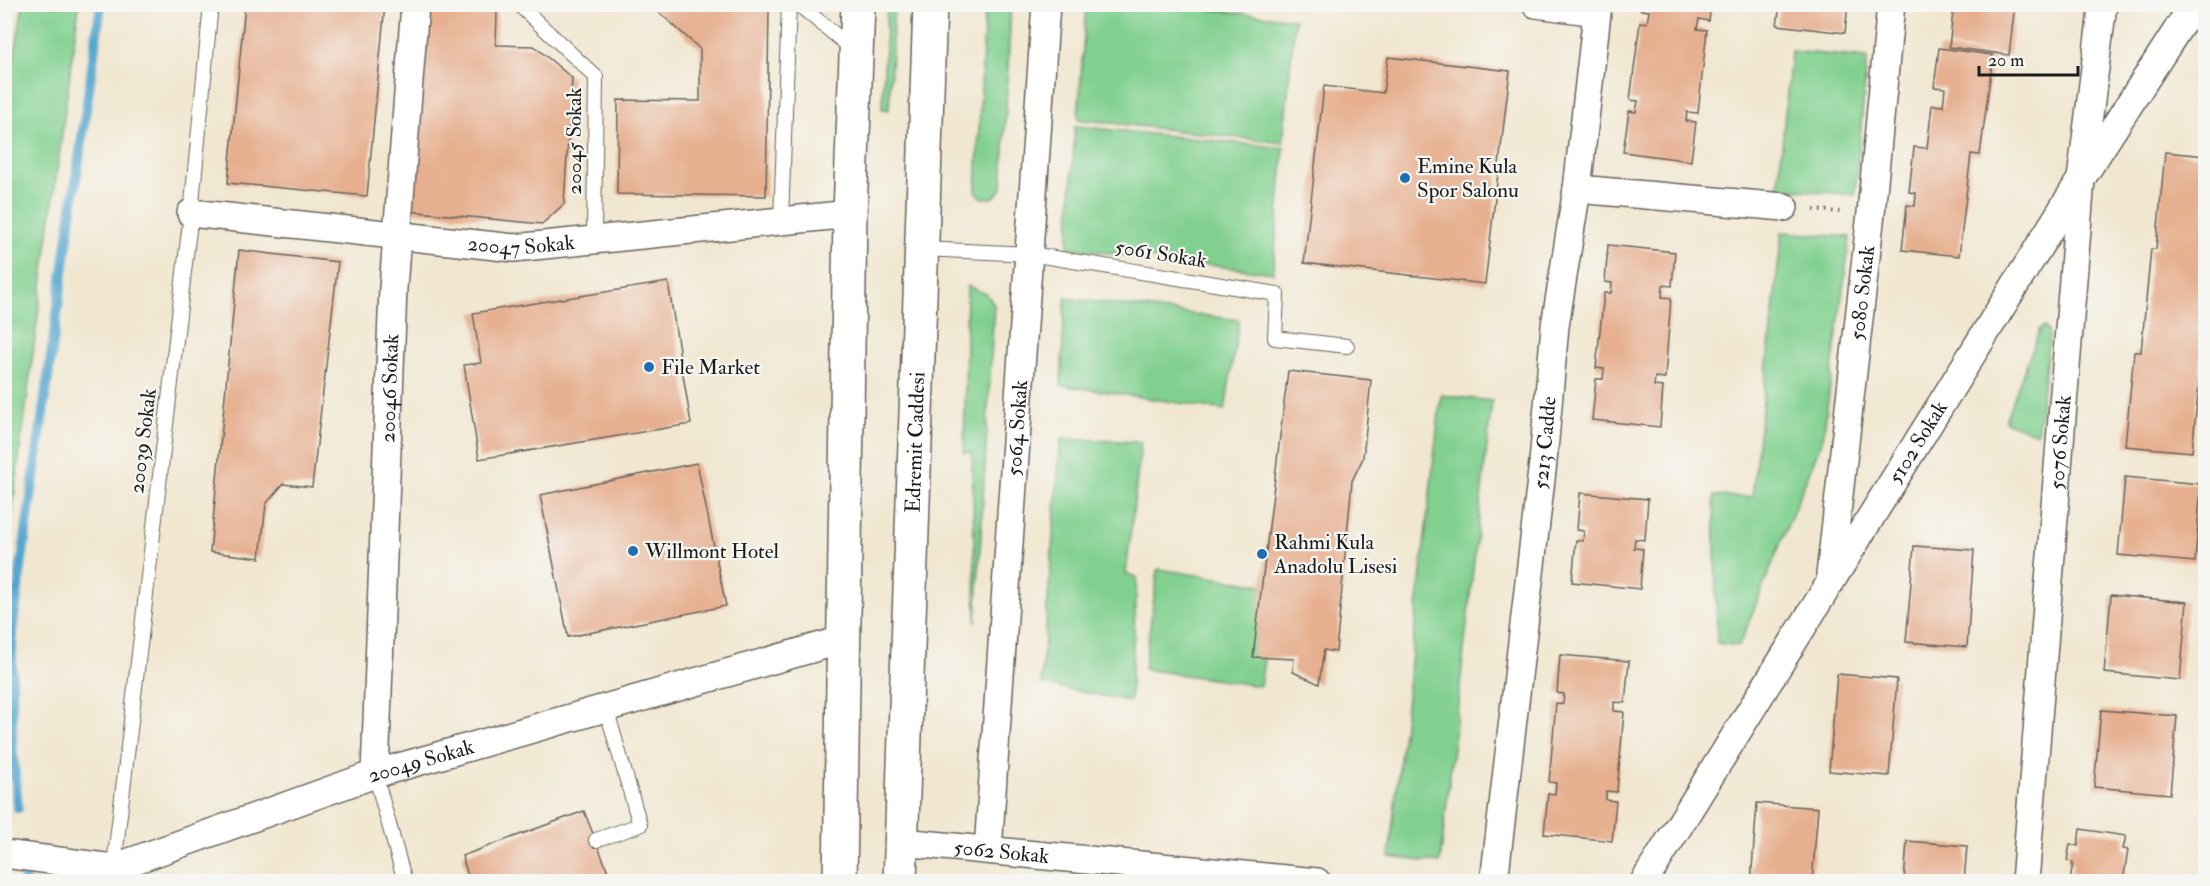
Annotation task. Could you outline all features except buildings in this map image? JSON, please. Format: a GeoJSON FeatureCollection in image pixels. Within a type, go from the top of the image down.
{"type":"FeatureCollection","features":[{"type":"Feature","properties":{"kind":"highway"},"geometry":{"type":"LineString","coordinates":[[840,882],[850,214],[858,4]]}},
{"type":"Feature","properties":{"kind":"highway","name":"Edremit Caddesi"},"geometry":{"type":"LineString","coordinates":[[900,882],[930,4]]}},
{"type":"Feature","properties":{"kind":"street","name":"20046 Sokak"},"geometry":{"type":"LineString","coordinates":[[375,774],[393,288],[415,4]]}},
{"type":"Feature","properties":{"kind":"street","name":"5064 Sokak"},"geometry":{"type":"LineString","coordinates":[[988,850],[1046,4]]}},
{"type":"Feature","properties":{"kind":"street"},"geometry":{"type":"LineString","coordinates":[[1536,4],[1597,8]]}},
{"type":"Feature","properties":{"kind":"street","name":"5080 Sokak"},"geometry":{"type":"LineString","coordinates":[[1829,582],[1871,213],[1891,4]]}},
{"type":"Feature","properties":{"kind":"street","name":"5076 Sokak"},"geometry":{"type":"LineString","coordinates":[[2025,882],[2081,179],[2103,4]]}},
{"type":"Feature","properties":{"kind":"street","name":"5102 Sokak"},"geometry":{"type":"LineString","coordinates":[[1644,882],[2081,179],[2194,4]]}},
{"type":"Feature","properties":{"kind":"street","name":"5213 Cadde"},"geometry":{"type":"LineString","coordinates":[[1494,882],[1543,462],[1555,326],[1577,189],[1597,8]]}},
{"type":"Feature","properties":{"kind":"street"},"geometry":{"type":"LineString","coordinates":[[1577,189],[1784,207]]}},
{"type":"Feature","properties":{"kind":"street","name":"20047 Sokak"},"geometry":{"type":"LineString","coordinates":[[191,213],[514,248],[594,238],[850,214]]}},
{"type":"Feature","properties":{"kind":"street","name":"20049 Sokak"},"geometry":{"type":"LineString","coordinates":[[4,854],[112,875],[375,774],[842,640]]}},
{"type":"Feature","properties":{"kind":"street","name":"5062 Sokak"},"geometry":{"type":"LineString","coordinates":[[902,842],[988,850],[1137,872],[1317,882]]}},
{"type":"Feature","properties":{"kind":"lane","name":"20039 Sokak"},"geometry":{"type":"LineString","coordinates":[[112,875],[191,213],[211,4]]}},
{"type":"Feature","properties":{"kind":"lane","name":"20045 Sokak"},"geometry":{"type":"LineString","coordinates":[[518,4],[596,77],[594,238]]}},
{"type":"Feature","properties":{"kind":"lane"},"geometry":{"type":"LineString","coordinates":[[781,220],[789,4]]}},
{"type":"Feature","properties":{"kind":"lane"},"geometry":{"type":"LineString","coordinates":[[798,4],[856,53]]}},
{"type":"Feature","properties":{"kind":"lane","name":"5061 Sokak"},"geometry":{"type":"LineString","coordinates":[[921,249],[1030,255],[1277,294],[1275,338],[1347,346]]}},
{"type":"Feature","properties":{"kind":"lane"},"geometry":{"type":"LineString","coordinates":[[596,840],[640,825],[606,708]]}},
{"type":"Feature","properties":{"kind":"lane"},"geometry":{"type":"LineString","coordinates":[[375,774],[405,882]]}},
{"type":"Feature","properties":{"kind":"path"},"geometry":{"type":"LineString","coordinates":[[1784,207],[1850,213]]}},
{"type":"Feature","properties":{"kind":"green space"},"geometry":{"type":"Polygon","coordinates":[[[23,5],[79,5],[5,565],[4,120],[23,5]]]}},
{"type":"Feature","properties":{"kind":"green space"},"geometry":{"type":"Polygon","coordinates":[[[887,5],[894,5],[889,110],[882,109],[887,5]]]}},
{"type":"Feature","properties":{"kind":"green space"},"geometry":{"type":"Polygon","coordinates":[[[985,5],[1011,5],[1002,189],[993,198],[982,198],[976,191],[985,5]]]}},
{"type":"Feature","properties":{"kind":"green space"},"geometry":{"type":"Polygon","coordinates":[[[1086,5],[1166,5],[1295,19],[1283,143],[1078,119],[1086,5]]]}},
{"type":"Feature","properties":{"kind":"green space"},"geometry":{"type":"Polygon","coordinates":[[[1791,51],[1867,58],[1855,195],[1778,188],[1791,51]]]}},
{"type":"Feature","properties":{"kind":"green space"},"geometry":{"type":"Polygon","coordinates":[[[1075,126],[1284,148],[1273,273],[1068,248],[1075,126]]]}},
{"type":"Feature","properties":{"kind":"green space"},"geometry":{"type":"Polygon","coordinates":[[[1782,232],[1850,237],[1823,438],[1739,646],[1717,643],[1714,496],[1752,497],[1782,232]]]}},
{"type":"Feature","properties":{"kind":"green space"},"geometry":{"type":"Polygon","coordinates":[[[967,286],[987,294],[994,305],[976,622],[972,452],[964,453],[967,286]]]}},
{"type":"Feature","properties":{"kind":"green space"},"geometry":{"type":"Polygon","coordinates":[[[1065,298],[1239,320],[1225,410],[1061,385],[1065,298]]]}},
{"type":"Feature","properties":{"kind":"green space"},"geometry":{"type":"Polygon","coordinates":[[[2044,327],[2049,337],[2037,434],[2005,421],[2040,329],[2044,327]]]}},
{"type":"Feature","properties":{"kind":"green space"},"geometry":{"type":"Polygon","coordinates":[[[1441,395],[1492,401],[1440,863],[1389,857],[1441,395]]]}},
{"type":"Feature","properties":{"kind":"green space"},"geometry":{"type":"Polygon","coordinates":[[[1061,439],[1141,442],[1126,574],[1137,577],[1130,701],[1041,684],[1061,439]]]}},
{"type":"Feature","properties":{"kind":"green space"},"geometry":{"type":"Polygon","coordinates":[[[1158,569],[1275,587],[1260,686],[1144,669],[1158,569]]]}},
{"type":"Feature","properties":{"kind":"waterway"},"geometry":{"type":"LineString","coordinates":[[18,808],[12,745],[12,631],[101,4]]}},
{"type":"Feature","properties":{"kind":"waterway"},"geometry":{"type":"LineString","coordinates":[[23,866],[25,882]]}},
{"type":"Feature","properties":{"kind":"place","name":"Emine Kula Spor Salonu"},"geometry":{"type":"Point","coordinates":[1405,178]}},
{"type":"Feature","properties":{"kind":"place","name":"File Market"},"geometry":{"type":"Point","coordinates":[649,367]}},
{"type":"Feature","properties":{"kind":"place","name":"Willmont Hotel"},"geometry":{"type":"Point","coordinates":[633,551]}},
{"type":"Feature","properties":{"kind":"place","name":"Rahmi Kula Anadolu Lisesi"},"geometry":{"type":"Point","coordinates":[1262,554]}}]}
